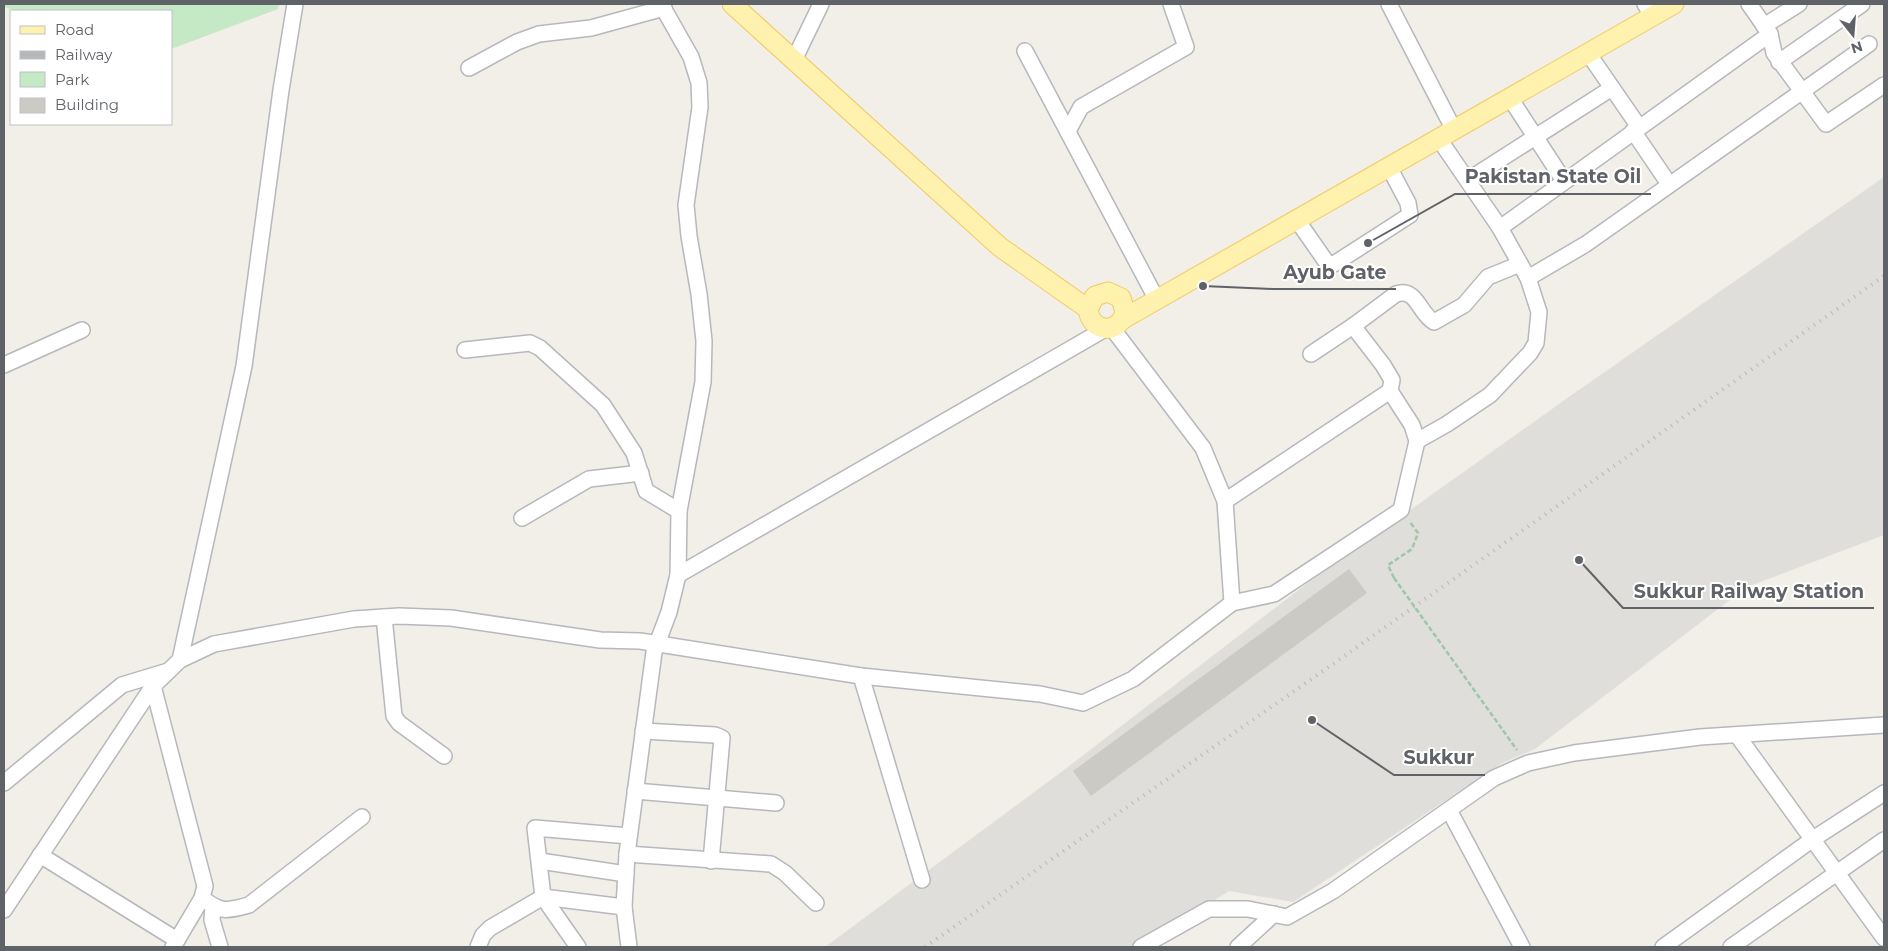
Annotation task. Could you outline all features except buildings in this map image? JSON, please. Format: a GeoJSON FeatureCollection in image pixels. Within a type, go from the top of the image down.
{"type":"FeatureCollection","features":[{"type":"Feature","properties":{"kind":"main road"},"geometry":{"type":"LineString","coordinates":[[732,4],[1000,247],[1088,309],[1093,322],[1114,325],[1588,53],[1649,10],[1674,4]]}},
{"type":"Feature","properties":{"kind":"main road"},"geometry":{"type":"LineString","coordinates":[[1088,309],[1095,296],[1101,293],[1115,294],[1124,304],[1114,325]]}},
{"type":"Feature","properties":{"kind":"street"},"geometry":{"type":"LineString","coordinates":[[180,660],[244,366],[281,90],[295,4]]}},
{"type":"Feature","properties":{"kind":"street"},"geometry":{"type":"LineString","coordinates":[[794,60],[821,4]]}},
{"type":"Feature","properties":{"kind":"street"},"geometry":{"type":"LineString","coordinates":[[1068,131],[1081,107],[1186,47],[1171,4]]}},
{"type":"Feature","properties":{"kind":"street"},"geometry":{"type":"LineString","coordinates":[[1389,4],[1468,180],[1500,228],[1528,278],[1539,312],[1536,343],[1490,395],[1447,424],[1416,440]]}},
{"type":"Feature","properties":{"kind":"street"},"geometry":{"type":"LineString","coordinates":[[1749,4],[1767,30],[1774,54],[1779,62],[1826,124],[1884,85]]}},
{"type":"Feature","properties":{"kind":"street"},"geometry":{"type":"LineString","coordinates":[[1500,228],[1636,130],[1799,4]]}},
{"type":"Feature","properties":{"kind":"street"},"geometry":{"type":"LineString","coordinates":[[1779,62],[1862,4]]}},
{"type":"Feature","properties":{"kind":"street"},"geometry":{"type":"LineString","coordinates":[[469,68],[518,42],[539,34],[591,28],[662,6],[691,56],[700,83],[700,107],[686,205],[688,236],[699,294],[703,332],[703,382],[679,511],[678,575],[674,595],[654,652],[629,836],[624,907],[630,947]]}},
{"type":"Feature","properties":{"kind":"street"},"geometry":{"type":"LineString","coordinates":[[1528,278],[1586,244],[1869,44]]}},
{"type":"Feature","properties":{"kind":"street"},"geometry":{"type":"LineString","coordinates":[[1025,51],[1157,300]]}},
{"type":"Feature","properties":{"kind":"street"},"geometry":{"type":"LineString","coordinates":[[1588,53],[1612,88],[1669,184]]}},
{"type":"Feature","properties":{"kind":"street"},"geometry":{"type":"LineString","coordinates":[[1468,180],[1612,88]]}},
{"type":"Feature","properties":{"kind":"street"},"geometry":{"type":"LineString","coordinates":[[1510,98],[1564,181]]}},
{"type":"Feature","properties":{"kind":"street"},"geometry":{"type":"LineString","coordinates":[[1297,220],[1327,263],[1334,264],[1410,215],[1408,203],[1389,167]]}},
{"type":"Feature","properties":{"kind":"street"},"geometry":{"type":"LineString","coordinates":[[1311,354],[1396,294],[1404,291],[1409,293],[1426,318],[1434,322],[1464,305],[1488,276],[1520,264]]}},
{"type":"Feature","properties":{"kind":"street"},"geometry":{"type":"LineString","coordinates":[[678,575],[1114,325],[1203,448],[1225,501],[1232,603]]}},
{"type":"Feature","properties":{"kind":"street"},"geometry":{"type":"LineString","coordinates":[[4,910],[153,686],[180,660],[214,644],[354,619],[384,617],[451,618],[600,640],[640,641],[861,676],[1040,694],[1083,703],[1133,679],[1232,603],[1274,594],[1401,510],[1416,440],[1412,425],[1390,391],[1392,380],[1353,326]]}},
{"type":"Feature","properties":{"kind":"street"},"geometry":{"type":"LineString","coordinates":[[4,365],[82,330]]}},
{"type":"Feature","properties":{"kind":"street"},"geometry":{"type":"LineString","coordinates":[[466,350],[530,343],[540,348],[603,404],[634,453],[646,491],[679,511]]}},
{"type":"Feature","properties":{"kind":"street"},"geometry":{"type":"LineString","coordinates":[[1225,501],[1390,391]]}},
{"type":"Feature","properties":{"kind":"street"},"geometry":{"type":"LineString","coordinates":[[522,518],[589,480],[641,473]]}},
{"type":"Feature","properties":{"kind":"street"},"geometry":{"type":"LineString","coordinates":[[384,617],[394,716],[399,723],[444,756]]}},
{"type":"Feature","properties":{"kind":"street"},"geometry":{"type":"LineString","coordinates":[[4,782],[122,685],[169,671]]}},
{"type":"Feature","properties":{"kind":"street"},"geometry":{"type":"LineString","coordinates":[[861,676],[922,880]]}},
{"type":"Feature","properties":{"kind":"street"},"geometry":{"type":"LineString","coordinates":[[153,686],[220,947]]}},
{"type":"Feature","properties":{"kind":"street"},"geometry":{"type":"LineString","coordinates":[[1141,947],[1209,909],[1248,909],[1287,917],[1333,891],[1494,778],[1528,763],[1574,753],[1700,737],[1884,726]]}},
{"type":"Feature","properties":{"kind":"street"},"geometry":{"type":"LineString","coordinates":[[643,731],[715,735],[722,738],[712,861]]}},
{"type":"Feature","properties":{"kind":"street"},"geometry":{"type":"LineString","coordinates":[[1737,735],[1884,938]]}},
{"type":"Feature","properties":{"kind":"street"},"geometry":{"type":"LineString","coordinates":[[635,791],[776,803]]}},
{"type":"Feature","properties":{"kind":"street"},"geometry":{"type":"LineString","coordinates":[[1663,947],[1813,838],[1884,793]]}},
{"type":"Feature","properties":{"kind":"street"},"geometry":{"type":"LineString","coordinates":[[1449,810],[1522,947]]}},
{"type":"Feature","properties":{"kind":"street"},"geometry":{"type":"LineString","coordinates":[[207,902],[228,911],[249,905],[362,817]]}},
{"type":"Feature","properties":{"kind":"street"},"geometry":{"type":"LineString","coordinates":[[578,947],[543,897],[535,828],[629,836]]}},
{"type":"Feature","properties":{"kind":"street"},"geometry":{"type":"LineString","coordinates":[[1731,947],[1884,840]]}},
{"type":"Feature","properties":{"kind":"street"},"geometry":{"type":"LineString","coordinates":[[627,854],[771,864],[786,873],[816,904]]}},
{"type":"Feature","properties":{"kind":"street"},"geometry":{"type":"LineString","coordinates":[[40,855],[175,944],[207,902]]}},
{"type":"Feature","properties":{"kind":"street"},"geometry":{"type":"LineString","coordinates":[[540,860],[626,874]]}},
{"type":"Feature","properties":{"kind":"street"},"geometry":{"type":"LineString","coordinates":[[478,947],[483,935],[490,928],[543,897],[624,907]]}},
{"type":"Feature","properties":{"kind":"street"},"geometry":{"type":"LineString","coordinates":[[1238,947],[1274,914]]}},
{"type":"Feature","properties":{"kind":"path"},"geometry":{"type":"LineString","coordinates":[[1401,510],[1418,533],[1412,549],[1388,565],[1394,578],[1517,750]]}},
{"type":"Feature","properties":{"kind":"shaded area"},"geometry":{"type":"Polygon","coordinates":[[[1884,177],[1884,535],[1747,587],[1535,749],[1502,763],[1293,902],[1229,891],[1140,947],[825,947],[1060,773],[1305,585],[1566,399],[1884,177]]]}},
{"type":"Feature","properties":{"kind":"green space"},"geometry":{"type":"Polygon","coordinates":[[[4,4],[279,4],[278,9],[172,49],[172,10],[14,10],[4,7],[4,4]]]}},
{"type":"Feature","properties":{"kind":"railway"},"geometry":{"type":"LineString","coordinates":[[925,947],[1313,678],[1884,276]]}},
{"type":"Feature","properties":{"kind":"place","name":"Pakistan State Oil"},"geometry":{"type":"Point","coordinates":[1368,243]}},
{"type":"Feature","properties":{"kind":"place","name":"Ayub Gate"},"geometry":{"type":"Point","coordinates":[1203,286]}},
{"type":"Feature","properties":{"kind":"place","name":"Sukkur Railway Station"},"geometry":{"type":"Point","coordinates":[1579,560]}},
{"type":"Feature","properties":{"kind":"place","name":"Sukkur"},"geometry":{"type":"Point","coordinates":[1312,720]}}]}
